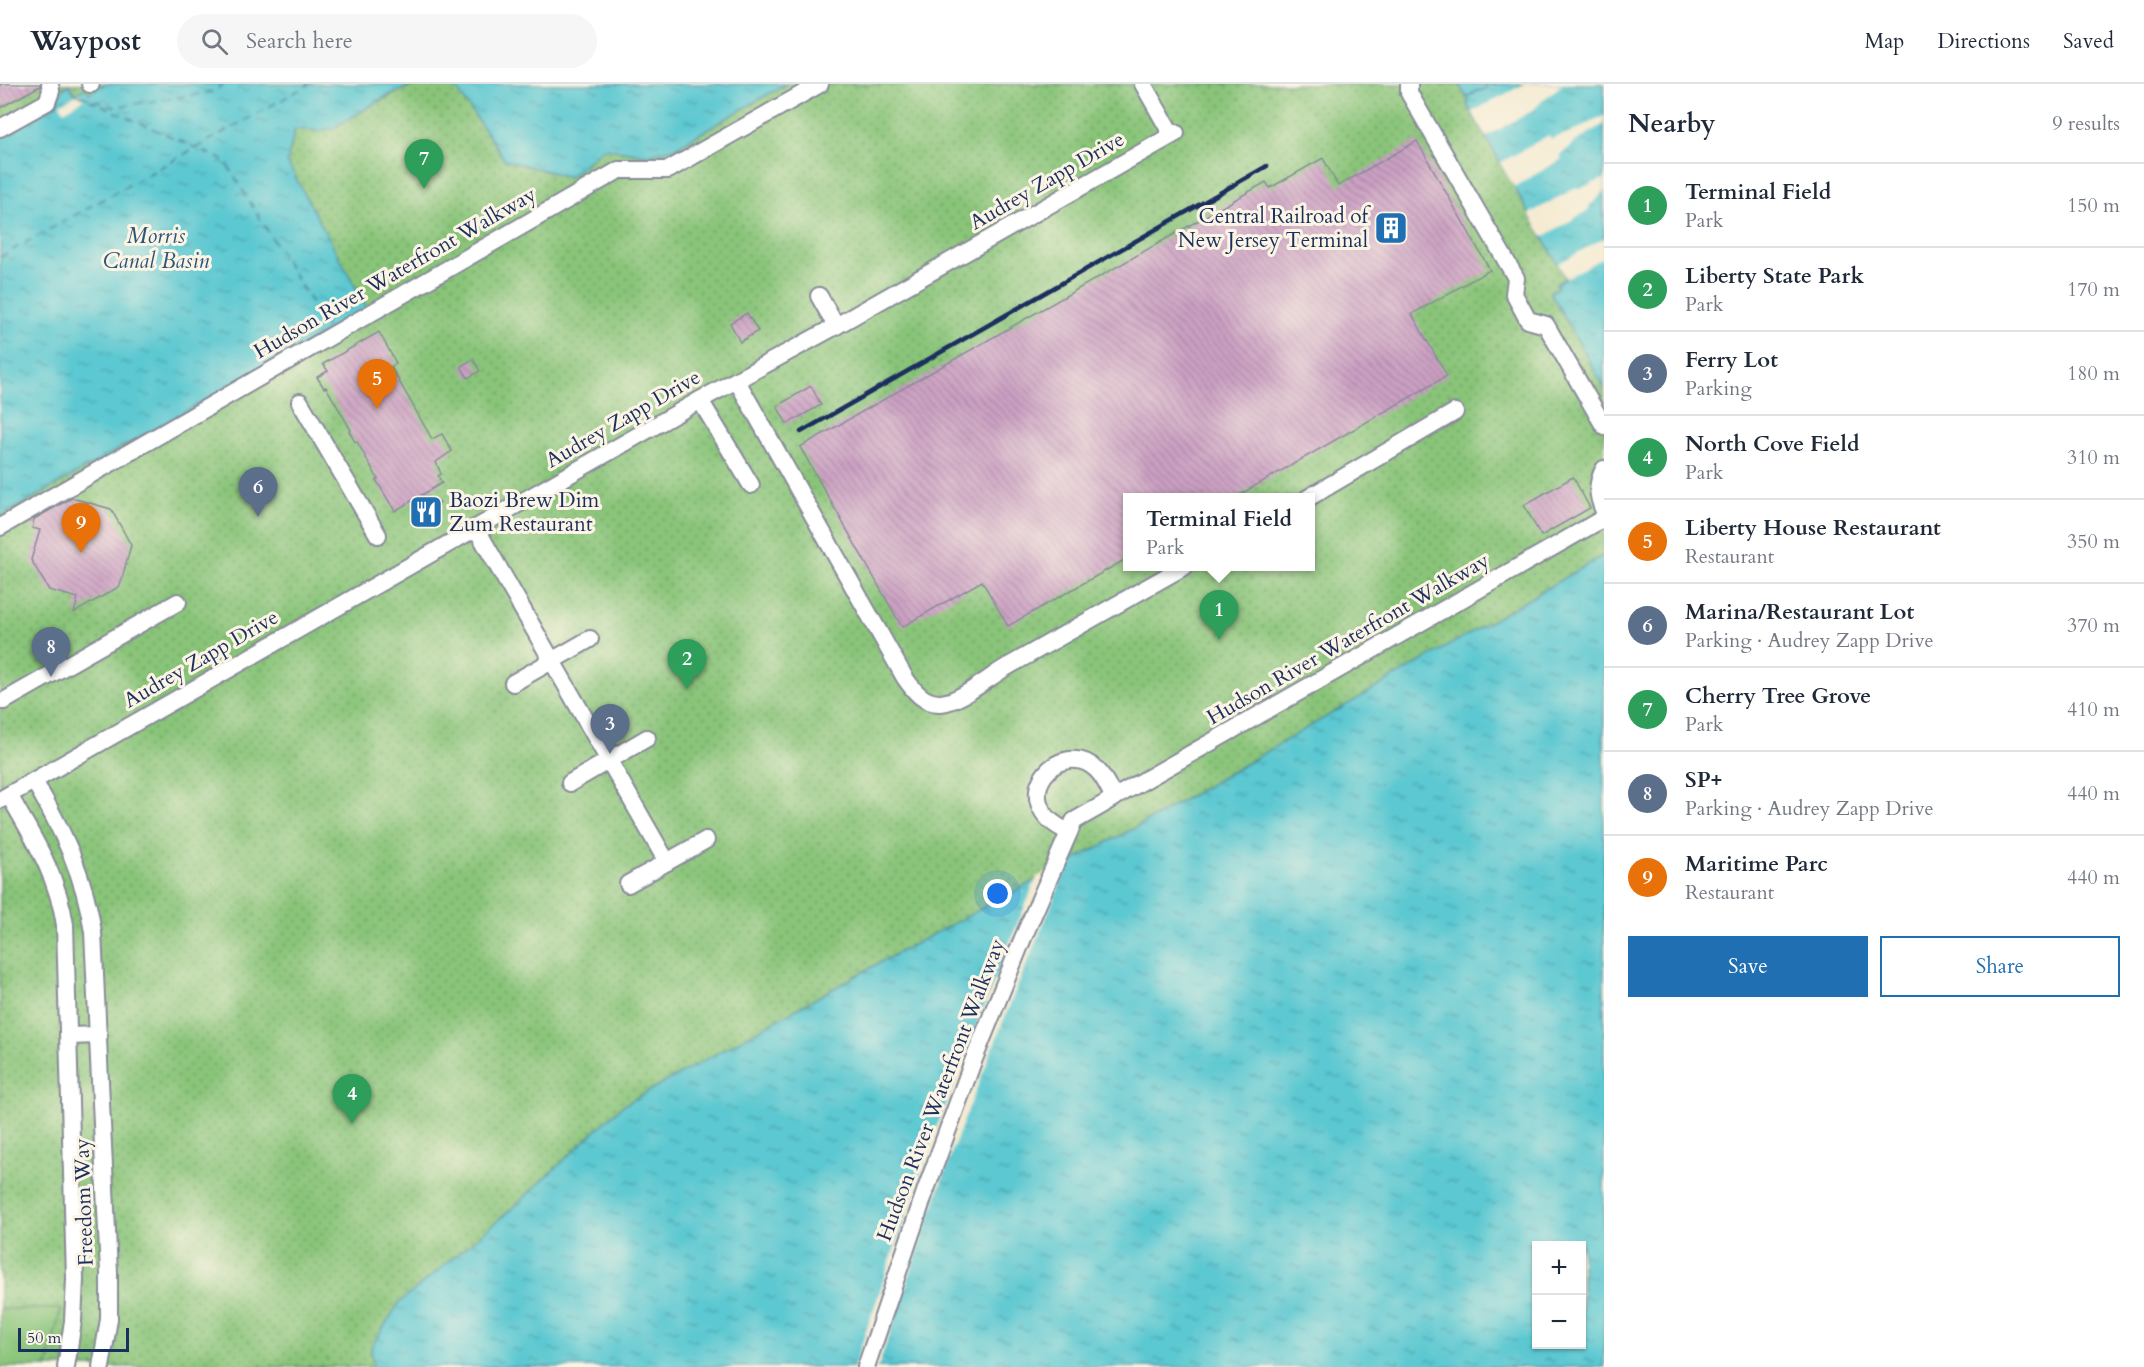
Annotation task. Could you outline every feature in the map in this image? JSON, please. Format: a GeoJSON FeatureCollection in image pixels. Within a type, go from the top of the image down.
{"type":"FeatureCollection","features":[{"type":"Feature","properties":{"kind":"street"},"geometry":{"type":"LineString","coordinates":[[0,128],[47,102],[51,91],[50,84]]}},
{"type":"Feature","properties":{"kind":"street","name":"Hudson River Waterfront Walkway"},"geometry":{"type":"LineString","coordinates":[[0,527],[619,170],[668,170],[820,84]]}},
{"type":"Feature","properties":{"kind":"street","name":"Audrey Zapp Drive"},"geometry":{"type":"LineString","coordinates":[[4,797],[700,400],[836,326],[1174,134],[1143,84]]}},
{"type":"Feature","properties":{"kind":"street"},"geometry":{"type":"LineString","coordinates":[[1409,84],[1409,93],[1516,278],[1514,294],[1528,320],[1545,325],[1604,426]]}},
{"type":"Feature","properties":{"kind":"street"},"geometry":{"type":"LineString","coordinates":[[819,296],[836,326]]}},
{"type":"Feature","properties":{"kind":"street"},"geometry":{"type":"LineString","coordinates":[[736,381],[905,678],[913,690],[926,700],[941,703],[958,697],[1178,571]]}},
{"type":"Feature","properties":{"kind":"street"},"geometry":{"type":"LineString","coordinates":[[700,400],[751,485]]}},
{"type":"Feature","properties":{"kind":"street"},"geometry":{"type":"LineString","coordinates":[[300,402],[378,535]]}},
{"type":"Feature","properties":{"kind":"street"},"geometry":{"type":"LineString","coordinates":[[1315,494],[1455,412]]}},
{"type":"Feature","properties":{"kind":"street"},"geometry":{"type":"LineString","coordinates":[[1604,469],[1598,486],[1598,495],[1604,511]]}},
{"type":"Feature","properties":{"kind":"street","name":"Hudson River Waterfront Walkway"},"geometry":{"type":"LineString","coordinates":[[866,1367],[921,1202],[972,1064],[1074,821],[1604,518]]}},
{"type":"Feature","properties":{"kind":"street"},"geometry":{"type":"LineString","coordinates":[[476,528],[667,862]]}},
{"type":"Feature","properties":{"kind":"street"},"geometry":{"type":"LineString","coordinates":[[4,701],[178,602]]}},
{"type":"Feature","properties":{"kind":"street"},"geometry":{"type":"LineString","coordinates":[[513,683],[590,639]]}},
{"type":"Feature","properties":{"kind":"street"},"geometry":{"type":"LineString","coordinates":[[570,783],[648,738]]}},
{"type":"Feature","properties":{"kind":"street"},"geometry":{"type":"LineString","coordinates":[[1066,838],[1042,813],[1039,806],[1038,788],[1051,768],[1064,761],[1084,762],[1098,771],[1109,801]]}},
{"type":"Feature","properties":{"kind":"street","name":"Freedom Way"},"geometry":{"type":"LineString","coordinates":[[34,781],[66,840],[84,887],[94,940],[110,1291],[107,1334],[101,1367]]}},
{"type":"Feature","properties":{"kind":"street","name":"Freedom Way"},"geometry":{"type":"LineString","coordinates":[[4,797],[48,865],[59,896],[67,943],[75,1300],[66,1367]]}},
{"type":"Feature","properties":{"kind":"street"},"geometry":{"type":"LineString","coordinates":[[628,885],[706,840]]}},
{"type":"Feature","properties":{"kind":"street"},"geometry":{"type":"LineString","coordinates":[[69,1036],[99,1035]]}},
{"type":"Feature","properties":{"kind":"green space"},"geometry":{"type":"Polygon","coordinates":[[[28,84],[105,84],[88,94],[74,94],[69,85],[61,90],[57,104],[0,136],[0,108],[31,91],[28,84]]]}},
{"type":"Feature","properties":{"kind":"green space"},"geometry":{"type":"Polygon","coordinates":[[[415,84],[445,84],[457,89],[505,160],[569,177],[604,148],[647,155],[675,148],[786,84],[1459,84],[1469,102],[1467,104],[1566,278],[1556,284],[1558,287],[1550,292],[1604,387],[1604,555],[1144,823],[892,956],[622,1106],[515,1206],[371,1347],[373,1367],[47,1367],[61,1309],[0,1309],[0,517],[366,308],[286,162],[295,129],[318,131],[415,84]]]}},
{"type":"Feature","properties":{"kind":"green space"},"geometry":{"type":"Polygon","coordinates":[[[0,1309],[61,1309],[47,1367],[0,1367],[0,1309]]]}},
{"type":"Feature","properties":{"kind":"water","name":"Morris Canal Basin"},"geometry":{"type":"Polygon","coordinates":[[[105,84],[415,84],[385,97],[334,128],[318,131],[295,129],[287,162],[367,308],[0,517],[0,136],[57,104],[61,90],[69,85],[75,94],[85,88],[89,93],[105,84]]]}},
{"type":"Feature","properties":{"kind":"water"},"geometry":{"type":"Polygon","coordinates":[[[445,84],[786,84],[675,148],[647,155],[604,148],[569,177],[505,160],[457,89],[445,84]]]}},
{"type":"Feature","properties":{"kind":"water"},"geometry":{"type":"Polygon","coordinates":[[[1459,84],[1604,84],[1604,387],[1550,292],[1558,287],[1556,284],[1566,278],[1467,104],[1469,102],[1459,84]]]}},
{"type":"Feature","properties":{"kind":"water"},"geometry":{"type":"Polygon","coordinates":[[[1604,555],[1604,1367],[373,1367],[371,1347],[399,1303],[515,1206],[622,1106],[892,956],[1144,823],[1604,555]]]}},
{"type":"Feature","properties":{"kind":"pier"},"geometry":{"type":"Polygon","coordinates":[[[1524,84],[1563,84],[1533,110],[1486,137],[1472,112],[1524,84]]]}},
{"type":"Feature","properties":{"kind":"pier"},"geometry":{"type":"Polygon","coordinates":[[[80,93],[84,99],[64,111],[60,104],[80,93]]]}},
{"type":"Feature","properties":{"kind":"pier"},"geometry":{"type":"Polygon","coordinates":[[[1604,116],[1604,124],[1575,142],[1560,156],[1562,159],[1514,187],[1500,163],[1549,135],[1551,139],[1570,133],[1604,116]]]}},
{"type":"Feature","properties":{"kind":"pier"},"geometry":{"type":"Polygon","coordinates":[[[1604,179],[1604,192],[1589,206],[1590,209],[1543,237],[1529,214],[1577,187],[1579,189],[1604,179]]]}},
{"type":"Feature","properties":{"kind":"pier"},"geometry":{"type":"Polygon","coordinates":[[[1604,238],[1604,257],[1566,278],[1558,264],[1604,238]]]}},
{"type":"Feature","properties":{"kind":"pier"},"geometry":{"type":"Polygon","coordinates":[[[1070,860],[953,1148],[878,1367],[854,1367],[932,1139],[1037,877],[1070,860]]]}},
{"type":"Feature","properties":{"kind":"building"},"geometry":{"type":"Polygon","coordinates":[[[0,84],[40,84],[40,86],[0,108],[0,84]]]}},
{"type":"Feature","properties":{"kind":"building"},"geometry":{"type":"Polygon","coordinates":[[[1417,141],[1490,270],[1412,314],[1447,376],[1243,493],[1123,493],[1123,561],[1008,626],[982,581],[902,627],[800,447],[1266,182],[1270,188],[1323,158],[1338,186],[1417,141]]]}},
{"type":"Feature","properties":{"kind":"building"},"geometry":{"type":"Polygon","coordinates":[[[747,313],[758,331],[740,342],[730,323],[747,313]]]}},
{"type":"Feature","properties":{"kind":"building"},"geometry":{"type":"Polygon","coordinates":[[[379,332],[396,363],[391,367],[432,439],[442,434],[452,451],[436,462],[441,474],[438,476],[442,483],[395,511],[326,387],[324,388],[317,377],[328,371],[323,364],[379,332]]]}},
{"type":"Feature","properties":{"kind":"building"},"geometry":{"type":"Polygon","coordinates":[[[473,359],[480,371],[468,378],[461,366],[473,359]]]}},
{"type":"Feature","properties":{"kind":"building"},"geometry":{"type":"Polygon","coordinates":[[[811,386],[821,405],[787,424],[777,406],[811,386]]]}},
{"type":"Feature","properties":{"kind":"building"},"geometry":{"type":"Polygon","coordinates":[[[1573,477],[1590,508],[1541,536],[1524,505],[1573,477]]]}},
{"type":"Feature","properties":{"kind":"building"},"geometry":{"type":"Polygon","coordinates":[[[423,495],[440,502],[430,527],[413,520],[423,495]]]}},
{"type":"Feature","properties":{"kind":"building"},"geometry":{"type":"Polygon","coordinates":[[[72,498],[111,509],[131,545],[120,586],[74,613],[78,598],[49,590],[31,560],[40,530],[32,528],[34,519],[72,498]]]}},
{"type":"Feature","properties":{"kind":"ferry route"},"geometry":{"type":"LineString","coordinates":[[224,84],[212,92],[114,107],[76,94],[225,161],[328,330]]}},
{"type":"Feature","properties":{"kind":"ferry route"},"geometry":{"type":"LineString","coordinates":[[0,257],[310,84]]}},
{"type":"Feature","properties":{"kind":"ferry route"},"geometry":{"type":"LineString","coordinates":[[1472,94],[1488,84]]}},
{"type":"Feature","properties":{"kind":"ferry route"},"geometry":{"type":"LineString","coordinates":[[1466,97],[1496,84]]}},
{"type":"Feature","properties":{"kind":"railway"},"geometry":{"type":"LineString","coordinates":[[801,432],[1267,166]]}},
{"type":"Feature","properties":{"kind":"place","name":"Cherry Tree Grove"},"geometry":{"type":"Point","coordinates":[424,189]}},
{"type":"Feature","properties":{"kind":"place","name":"Central Railroad of New Jersey Terminal"},"geometry":{"type":"Point","coordinates":[1391,228]}},
{"type":"Feature","properties":{"kind":"place","name":"Liberty House Restaurant"},"geometry":{"type":"Point","coordinates":[377,409]}},
{"type":"Feature","properties":{"kind":"place","name":"Baozi Brew Dim Zum Restaurant"},"geometry":{"type":"Point","coordinates":[426,512]}},
{"type":"Feature","properties":{"kind":"place","name":"Marina/Restaurant Lot"},"geometry":{"type":"Point","coordinates":[258,517]}},
{"type":"Feature","properties":{"kind":"place","name":"Maritime Parc"},"geometry":{"type":"Point","coordinates":[81,553]}},
{"type":"Feature","properties":{"kind":"place","name":"Terminal Field"},"geometry":{"type":"Point","coordinates":[1219,640]}},
{"type":"Feature","properties":{"kind":"place","name":"SP+"},"geometry":{"type":"Point","coordinates":[51,677]}},
{"type":"Feature","properties":{"kind":"place","name":"Liberty State Park"},"geometry":{"type":"Point","coordinates":[687,689]}},
{"type":"Feature","properties":{"kind":"place","name":"Ferry Lot"},"geometry":{"type":"Point","coordinates":[610,754]}},
{"type":"Feature","properties":{"kind":"place","name":"North Cove Field"},"geometry":{"type":"Point","coordinates":[352,1124]}}]}
